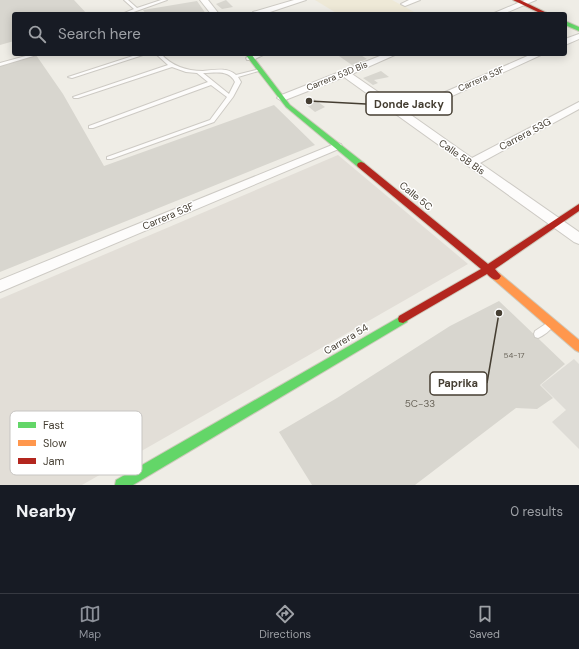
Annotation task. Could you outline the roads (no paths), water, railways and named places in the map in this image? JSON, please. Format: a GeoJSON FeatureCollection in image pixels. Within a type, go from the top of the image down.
{"type":"FeatureCollection","features":[{"type":"Feature","properties":{"kind":"street"},"geometry":{"type":"LineString","coordinates":[[205,0],[214,12]]}},
{"type":"Feature","properties":{"kind":"street"},"geometry":{"type":"LineString","coordinates":[[263,12],[302,0]]}},
{"type":"Feature","properties":{"kind":"street"},"geometry":{"type":"LineString","coordinates":[[405,4],[416,0]]}},
{"type":"Feature","properties":{"kind":"street"},"geometry":{"type":"LineString","coordinates":[[500,12],[520,2],[532,0]]}},
{"type":"Feature","properties":{"kind":"street"},"geometry":{"type":"LineString","coordinates":[[520,2],[542,12]]}},
{"type":"Feature","properties":{"kind":"street"},"geometry":{"type":"LineString","coordinates":[[567,24],[579,29]]}},
{"type":"Feature","properties":{"kind":"street"},"geometry":{"type":"LineString","coordinates":[[567,41],[579,36]]}},
{"type":"Feature","properties":{"kind":"street","name":"Calle 5C"},"geometry":{"type":"LineString","coordinates":[[249,56],[288,106],[488,269],[579,347]]}},
{"type":"Feature","properties":{"kind":"street","name":"Carrera 53D Bis"},"geometry":{"type":"LineString","coordinates":[[282,98],[388,56]]}},
{"type":"Feature","properties":{"kind":"street","name":"Carrera 53F"},"geometry":{"type":"LineString","coordinates":[[402,114],[534,56]]}},
{"type":"Feature","properties":{"kind":"street","name":"Calle 5B Bis"},"geometry":{"type":"LineString","coordinates":[[345,73],[579,239]]}},
{"type":"Feature","properties":{"kind":"street","name":"Carrera 53G"},"geometry":{"type":"LineString","coordinates":[[471,163],[579,105]]}},
{"type":"Feature","properties":{"kind":"street","name":"Carrera 53F"},"geometry":{"type":"LineString","coordinates":[[0,286],[337,146]]}},
{"type":"Feature","properties":{"kind":"street","name":"Carrera 54"},"geometry":{"type":"LineString","coordinates":[[142,473],[488,269],[579,207]]}},
{"type":"Feature","properties":{"kind":"street","name":"Carrera 54"},"geometry":{"type":"LineString","coordinates":[[121,485],[138,475]]}},
{"type":"Feature","properties":{"kind":"lane"},"geometry":{"type":"LineString","coordinates":[[126,0],[136,9]]}},
{"type":"Feature","properties":{"kind":"lane"},"geometry":{"type":"LineString","coordinates":[[128,12],[165,0]]}},
{"type":"Feature","properties":{"kind":"lane"},"geometry":{"type":"LineString","coordinates":[[0,65],[31,56]]}},
{"type":"Feature","properties":{"kind":"lane"},"geometry":{"type":"LineString","coordinates":[[70,77],[138,56]]}},
{"type":"Feature","properties":{"kind":"lane"},"geometry":{"type":"LineString","coordinates":[[160,56],[170,66]]}},
{"type":"Feature","properties":{"kind":"lane"},"geometry":{"type":"LineString","coordinates":[[76,97],[170,66],[198,72],[224,71],[230,72],[236,76],[238,82],[230,97],[212,121],[109,158]]}},
{"type":"Feature","properties":{"kind":"lane"},"geometry":{"type":"LineString","coordinates":[[236,76],[260,70]]}},
{"type":"Feature","properties":{"kind":"lane"},"geometry":{"type":"LineString","coordinates":[[198,72],[230,97]]}},
{"type":"Feature","properties":{"kind":"lane"},"geometry":{"type":"LineString","coordinates":[[91,127],[211,83]]}},
{"type":"Feature","properties":{"kind":"lane"},"geometry":{"type":"LineString","coordinates":[[538,334],[552,324]]}},
{"type":"Feature","properties":{"kind":"place","name":"Donde Jacky"},"geometry":{"type":"Point","coordinates":[309,101]}},
{"type":"Feature","properties":{"kind":"place","name":"Paprika"},"geometry":{"type":"Point","coordinates":[499,313]}}]}
